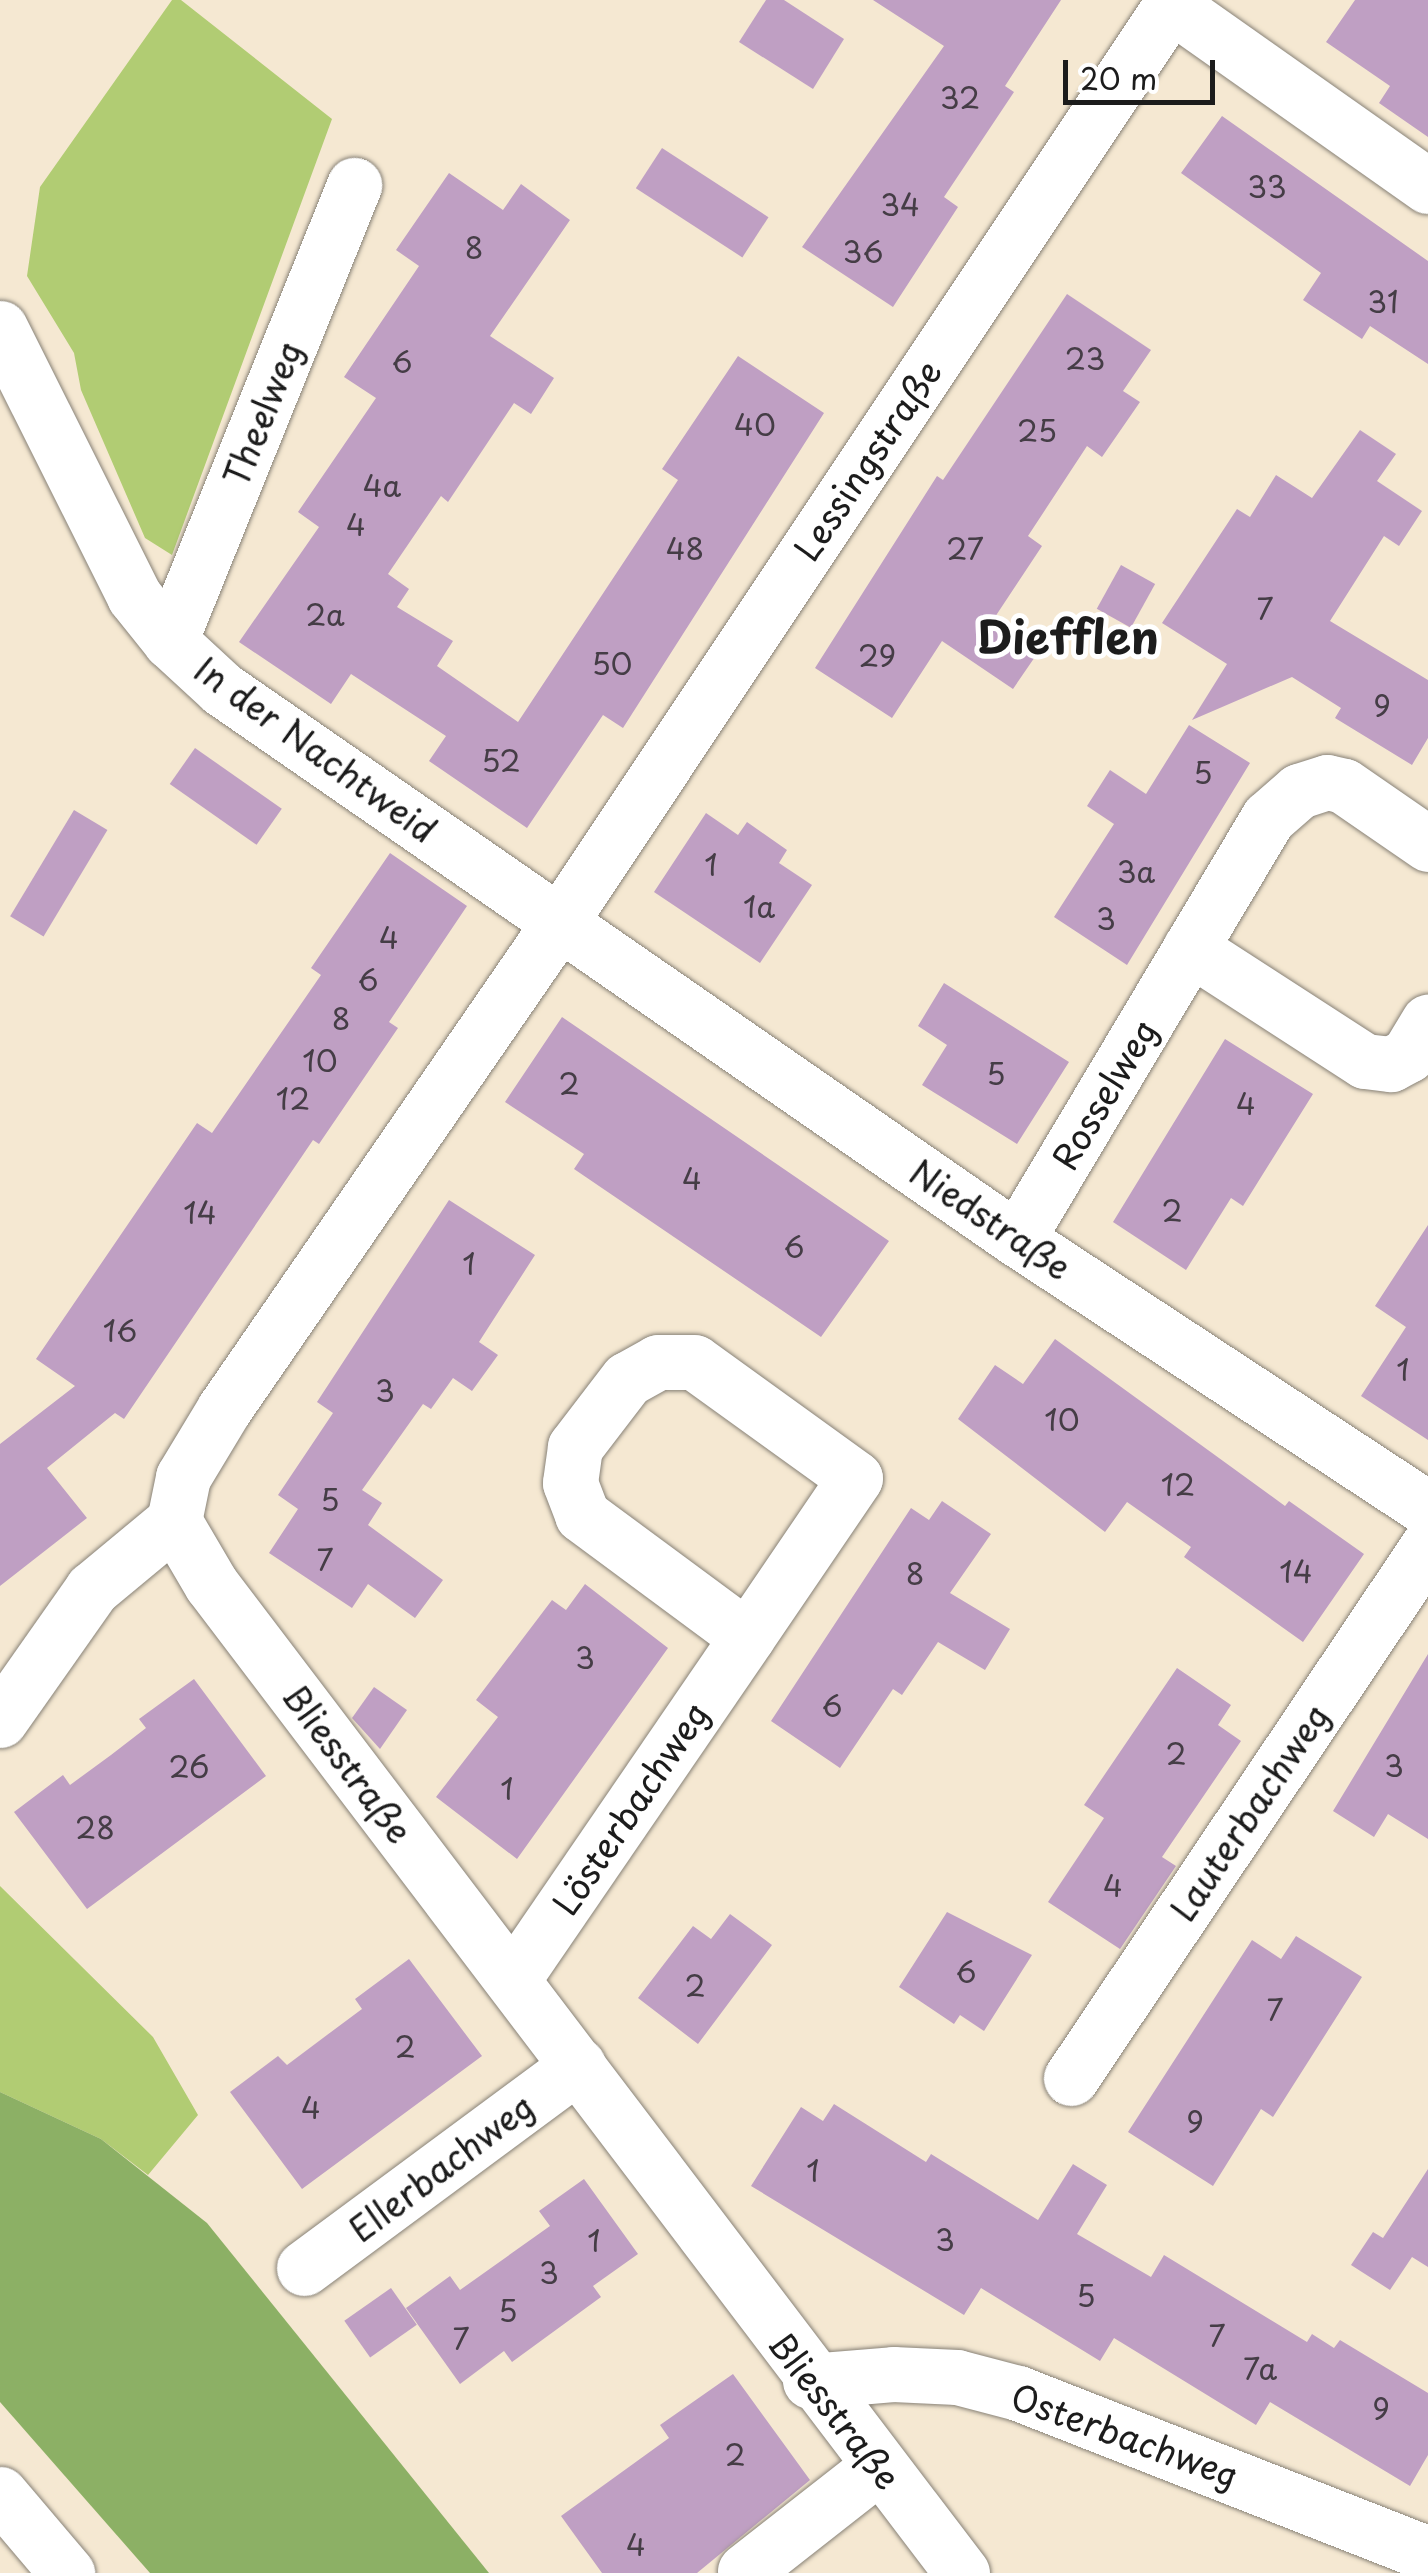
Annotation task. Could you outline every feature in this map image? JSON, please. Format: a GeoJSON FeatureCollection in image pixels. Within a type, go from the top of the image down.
{"type":"FeatureCollection","features":[{"type":"Feature","properties":{"kind":"street"},"geometry":{"type":"LineString","coordinates":[[1172,2],[1428,186]]}},
{"type":"Feature","properties":{"kind":"street","name":"Lessingstraße"},"geometry":{"type":"LineString","coordinates":[[561,920],[1172,2]]}},
{"type":"Feature","properties":{"kind":"street","name":"Theelweg"},"geometry":{"type":"LineString","coordinates":[[170,641],[354,185]]}},
{"type":"Feature","properties":{"kind":"street","name":"In der Nachtweid"},"geometry":{"type":"LineString","coordinates":[[0,328],[134,596],[170,641],[222,688],[561,920]]}},
{"type":"Feature","properties":{"kind":"street","name":"Rosselweg"},"geometry":{"type":"LineString","coordinates":[[1017,1240],[1268,818],[1299,791],[1326,782],[1344,786],[1428,844]]}},
{"type":"Feature","properties":{"kind":"street"},"geometry":{"type":"LineString","coordinates":[[0,1720],[92,1589],[174,1521],[183,1477],[224,1409],[561,920]]}},
{"type":"Feature","properties":{"kind":"street","name":"Niedstraße"},"geometry":{"type":"LineString","coordinates":[[561,920],[1017,1240],[1428,1508]]}},
{"type":"Feature","properties":{"kind":"street"},"geometry":{"type":"LineString","coordinates":[[1190,948],[1365,1061],[1391,1064],[1408,1055],[1428,1022]]}},
{"type":"Feature","properties":{"kind":"street","name":"Lösterbachweg"},"geometry":{"type":"LineString","coordinates":[[512,1979],[856,1478],[694,1362],[658,1362],[627,1380],[575,1448],[570,1483],[582,1515],[746,1637]]}},
{"type":"Feature","properties":{"kind":"street","name":"Bliesstraße"},"geometry":{"type":"LineString","coordinates":[[174,1521],[211,1584],[578,2065],[810,2381],[962,2573]]}},
{"type":"Feature","properties":{"kind":"street","name":"Lauterbachweg"},"geometry":{"type":"LineString","coordinates":[[1071,2078],[1428,1546]]}},
{"type":"Feature","properties":{"kind":"street","name":"Ellerbachweg"},"geometry":{"type":"LineString","coordinates":[[304,2268],[578,2065]]}},
{"type":"Feature","properties":{"kind":"street","name":"Osterbachweg"},"geometry":{"type":"LineString","coordinates":[[810,2381],[893,2374],[957,2377],[1018,2392],[1428,2554]]}},
{"type":"Feature","properties":{"kind":"street"},"geometry":{"type":"LineString","coordinates":[[744,2571],[880,2466]]}},
{"type":"Feature","properties":{"kind":"street"},"geometry":{"type":"LineString","coordinates":[[0,2494],[67,2573]]}},
{"type":"Feature","properties":{"kind":"green space"},"geometry":{"type":"Polygon","coordinates":[[[172,0],[181,0],[332,119],[172,555],[145,538],[81,390],[74,353],[27,276],[40,187],[172,0]]]}},
{"type":"Feature","properties":{"kind":"green space"},"geometry":{"type":"Polygon","coordinates":[[[0,1886],[153,2037],[198,2115],[148,2175],[101,2139],[0,2092],[0,1886]]]}},
{"type":"Feature","properties":{"kind":"green space"},"geometry":{"type":"Polygon","coordinates":[[[0,2092],[101,2139],[207,2223],[489,2573],[150,2573],[0,2402],[0,2092]]]}},
{"type":"Feature","properties":{"kind":"building"},"geometry":{"type":"Polygon","coordinates":[[[766,0],[784,0],[844,39],[813,89],[739,42],[766,0]]]}},
{"type":"Feature","properties":{"kind":"building"},"geometry":{"type":"Polygon","coordinates":[[[873,0],[1061,0],[1005,86],[1014,92],[944,197],[958,207],[893,307],[802,247],[944,46],[873,0]]]}},
{"type":"Feature","properties":{"kind":"building"},"geometry":{"type":"Polygon","coordinates":[[[1355,0],[1428,0],[1428,137],[1379,103],[1390,86],[1326,42],[1355,0]]]}},
{"type":"Feature","properties":{"kind":"building"},"geometry":{"type":"Polygon","coordinates":[[[1222,116],[1428,261],[1428,364],[1370,326],[1362,339],[1303,300],[1321,273],[1181,173],[1222,116]]]}},
{"type":"Feature","properties":{"kind":"building"},"geometry":{"type":"Polygon","coordinates":[[[662,148],[769,217],[742,257],[636,188],[662,148]]]}},
{"type":"Feature","properties":{"kind":"building"},"geometry":{"type":"Polygon","coordinates":[[[449,173],[503,210],[521,184],[570,220],[490,336],[554,378],[531,414],[514,403],[448,502],[441,496],[388,574],[409,589],[397,607],[453,641],[437,666],[518,722],[678,480],[662,469],[738,356],[824,413],[623,728],[603,715],[527,828],[429,761],[446,736],[351,674],[331,704],[239,642],[319,527],[298,512],[376,398],[344,377],[419,266],[396,250],[449,173]]]}},
{"type":"Feature","properties":{"kind":"building"},"geometry":{"type":"Polygon","coordinates":[[[1067,294],[1151,350],[1123,391],[1140,402],[1102,457],[1087,446],[1028,536],[1042,546],[993,620],[1039,651],[1013,689],[942,641],[892,718],[815,668],[937,476],[943,480],[1067,294]]]}},
{"type":"Feature","properties":{"kind":"building"},"geometry":{"type":"Polygon","coordinates":[[[1360,430],[1396,454],[1377,481],[1422,511],[1399,546],[1384,536],[1330,621],[1428,680],[1428,738],[1412,765],[1335,718],[1341,708],[1292,677],[1192,720],[1227,664],[1162,623],[1237,509],[1250,517],[1276,475],[1312,498],[1360,430]]]}},
{"type":"Feature","properties":{"kind":"building"},"geometry":{"type":"Polygon","coordinates":[[[1121,565],[1155,584],[1131,628],[1097,609],[1121,565]]]}},
{"type":"Feature","properties":{"kind":"building"},"geometry":{"type":"Polygon","coordinates":[[[1189,725],[1250,763],[1127,965],[1054,917],[1114,824],[1087,806],[1110,770],[1146,794],[1189,725]]]}},
{"type":"Feature","properties":{"kind":"building"},"geometry":{"type":"Polygon","coordinates":[[[195,748],[282,809],[257,845],[170,784],[195,748]]]}},
{"type":"Feature","properties":{"kind":"building"},"geometry":{"type":"Polygon","coordinates":[[[74,810],[107,830],[44,936],[10,916],[74,810]]]}},
{"type":"Feature","properties":{"kind":"building"},"geometry":{"type":"Polygon","coordinates":[[[706,813],[738,835],[747,822],[787,850],[779,863],[812,885],[760,963],[654,892],[706,813]]]}},
{"type":"Feature","properties":{"kind":"building"},"geometry":{"type":"Polygon","coordinates":[[[390,853],[467,906],[389,1022],[398,1028],[319,1144],[313,1140],[124,1419],[115,1413],[47,1468],[87,1518],[0,1586],[0,1444],[75,1386],[36,1359],[197,1123],[212,1133],[321,975],[311,968],[390,853]]]}},
{"type":"Feature","properties":{"kind":"building"},"geometry":{"type":"Polygon","coordinates":[[[944,983],[1069,1062],[1017,1144],[922,1085],[947,1045],[918,1026],[944,983]]]}},
{"type":"Feature","properties":{"kind":"building"},"geometry":{"type":"Polygon","coordinates":[[[562,1017],[889,1241],[821,1337],[574,1169],[584,1154],[505,1102],[562,1017]]]}},
{"type":"Feature","properties":{"kind":"building"},"geometry":{"type":"Polygon","coordinates":[[[1225,1039],[1313,1094],[1243,1206],[1231,1198],[1186,1270],[1113,1222],[1225,1039]]]}},
{"type":"Feature","properties":{"kind":"building"},"geometry":{"type":"Polygon","coordinates":[[[449,1200],[535,1255],[479,1342],[498,1355],[472,1391],[453,1378],[431,1409],[423,1404],[362,1490],[382,1503],[368,1525],[443,1580],[415,1618],[368,1584],[352,1608],[269,1553],[298,1509],[278,1495],[333,1413],[317,1402],[449,1200]]]}},
{"type":"Feature","properties":{"kind":"building"},"geometry":{"type":"Polygon","coordinates":[[[1428,1225],[1428,1440],[1361,1396],[1406,1327],[1375,1306],[1428,1225]]]}},
{"type":"Feature","properties":{"kind":"building"},"geometry":{"type":"Polygon","coordinates":[[[1055,1339],[1285,1506],[1289,1501],[1364,1554],[1303,1642],[1184,1557],[1191,1547],[1127,1502],[1105,1532],[958,1419],[995,1365],[1023,1384],[1055,1339]]]}},
{"type":"Feature","properties":{"kind":"building"},"geometry":{"type":"Polygon","coordinates":[[[942,1501],[991,1534],[950,1593],[1010,1629],[985,1670],[938,1642],[902,1695],[893,1689],[840,1768],[771,1721],[911,1508],[929,1520],[942,1501]]]}},
{"type":"Feature","properties":{"kind":"building"},"geometry":{"type":"Polygon","coordinates":[[[585,1584],[668,1648],[517,1859],[436,1797],[498,1717],[476,1700],[552,1600],[566,1610],[585,1584]]]}},
{"type":"Feature","properties":{"kind":"building"},"geometry":{"type":"Polygon","coordinates":[[[1428,1654],[1428,1839],[1388,1814],[1374,1837],[1333,1811],[1428,1654]]]}},
{"type":"Feature","properties":{"kind":"building"},"geometry":{"type":"Polygon","coordinates":[[[1177,1668],[1231,1705],[1218,1725],[1241,1741],[1162,1857],[1176,1866],[1120,1949],[1048,1902],[1104,1818],[1084,1805],[1177,1668]]]}},
{"type":"Feature","properties":{"kind":"building"},"geometry":{"type":"Polygon","coordinates":[[[194,1679],[266,1776],[87,1909],[14,1812],[63,1775],[70,1785],[111,1755],[146,1728],[139,1719],[194,1679]]]}},
{"type":"Feature","properties":{"kind":"building"},"geometry":{"type":"Polygon","coordinates":[[[374,1687],[407,1710],[380,1749],[352,1718],[374,1687]]]}},
{"type":"Feature","properties":{"kind":"building"},"geometry":{"type":"Polygon","coordinates":[[[947,1912],[1032,1955],[984,2031],[960,2015],[954,2024],[899,1987],[947,1912]]]}},
{"type":"Feature","properties":{"kind":"building"},"geometry":{"type":"Polygon","coordinates":[[[730,1914],[772,1945],[698,2044],[638,1998],[693,1926],[711,1939],[730,1914]]]}},
{"type":"Feature","properties":{"kind":"building"},"geometry":{"type":"Polygon","coordinates":[[[1296,1936],[1362,1977],[1273,2117],[1261,2109],[1213,2186],[1128,2132],[1252,1940],[1281,1959],[1296,1936]]]}},
{"type":"Feature","properties":{"kind":"building"},"geometry":{"type":"Polygon","coordinates":[[[409,1959],[482,2056],[302,2189],[230,2092],[278,2056],[287,2065],[362,2009],[355,1999],[409,1959]]]}},
{"type":"Feature","properties":{"kind":"building"},"geometry":{"type":"Polygon","coordinates":[[[834,2104],[926,2162],[931,2154],[1038,2220],[1073,2164],[1107,2185],[1077,2234],[1151,2277],[1164,2255],[1307,2342],[1312,2334],[1334,2348],[1340,2340],[1428,2393],[1428,2455],[1410,2486],[1270,2402],[1256,2425],[1114,2338],[1100,2361],[981,2288],[964,2315],[751,2186],[801,2107],[823,2121],[834,2104]]]}},
{"type":"Feature","properties":{"kind":"building"},"geometry":{"type":"Polygon","coordinates":[[[1428,2169],[1428,2267],[1412,2257],[1390,2290],[1351,2265],[1373,2232],[1383,2238],[1428,2169]]]}},
{"type":"Feature","properties":{"kind":"building"},"geometry":{"type":"Polygon","coordinates":[[[584,2179],[638,2254],[593,2286],[601,2297],[512,2362],[504,2351],[460,2384],[406,2308],[450,2276],[460,2290],[550,2226],[539,2211],[584,2179]]]}},
{"type":"Feature","properties":{"kind":"building"},"geometry":{"type":"Polygon","coordinates":[[[391,2288],[417,2325],[370,2358],[344,2321],[391,2288]]]}},
{"type":"Feature","properties":{"kind":"building"},"geometry":{"type":"Polygon","coordinates":[[[733,2374],[810,2480],[697,2573],[602,2573],[561,2516],[669,2438],[660,2425],[733,2374]]]}},
{"type":"Feature","properties":{"kind":"district","name":"Diefflen"},"geometry":{"type":"Point","coordinates":[1068,636]}}]}
